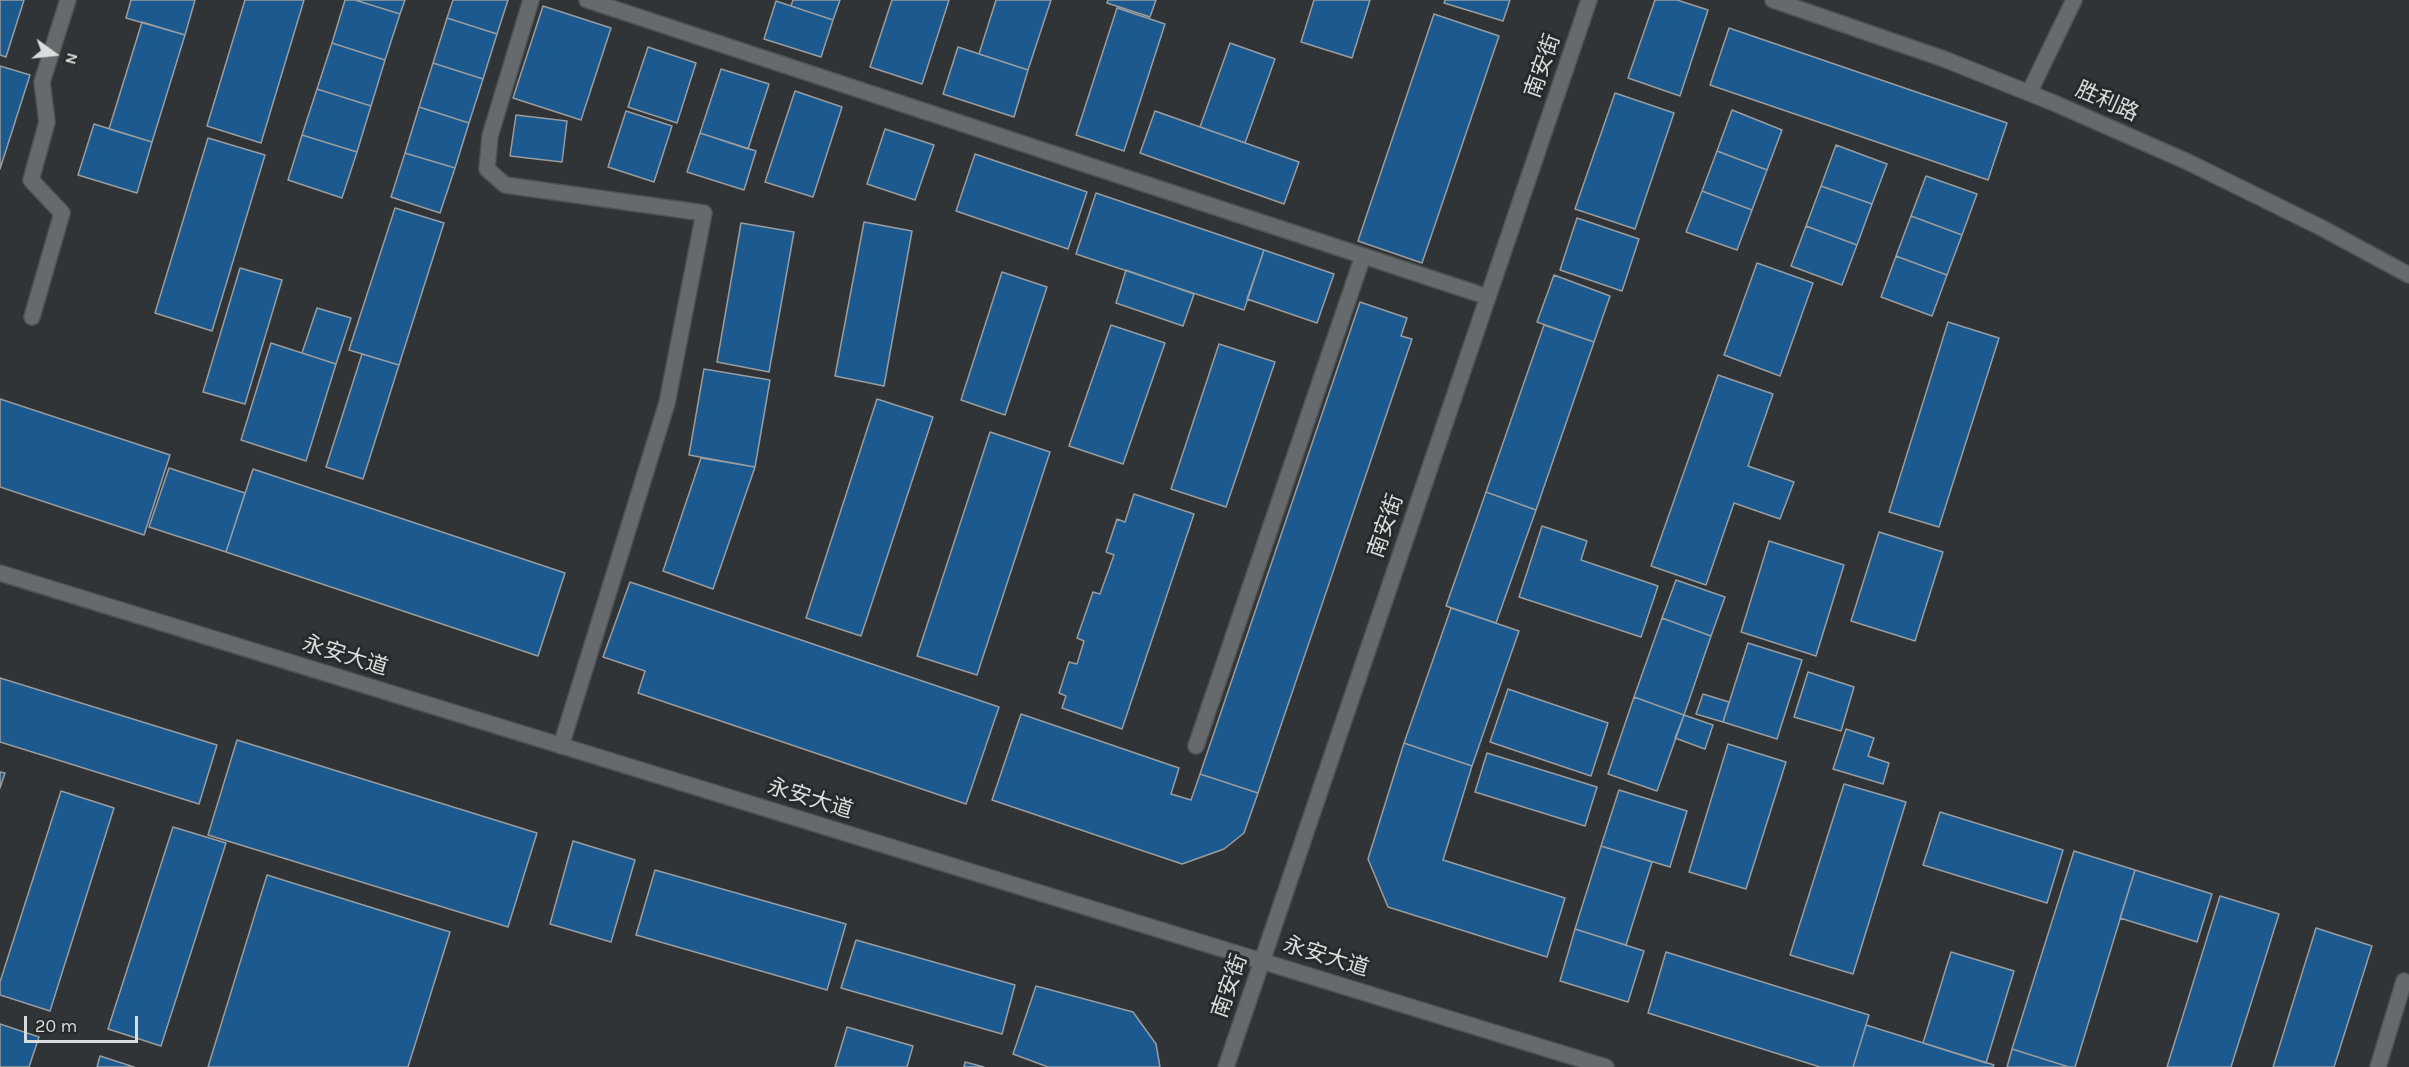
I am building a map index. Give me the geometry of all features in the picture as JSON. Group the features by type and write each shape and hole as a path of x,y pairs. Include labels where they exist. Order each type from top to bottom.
{"street":[{"path":"32,317 62,213 31,180 47,122 42,82 68,0"},
{"path":"531,0 490,136 487,169 505,184 704,213 667,403 561,746"},
{"path":"587,0 1488,297"},
{"name":"南安街","path":"1226,1067 1589,0"},
{"name":"胜利路","path":"1773,0 1933,55 2029,93 2188,162 2320,227 2409,275"},
{"path":"2029,93 2074,0"},
{"path":"1196,746 1363,256"},
{"name":"永安大道","path":"0,573 1606,1067"},
{"path":"2378,1067 2404,981"}],"building":[{"path":"0,0 24,0 6,57 0,55"},
{"path":"131,0 195,0 185,35 126,18"},
{"path":"245,0 304,0 261,143 207,126"},
{"path":"345,0 355,0 400,14 385,60 332,43"},
{"path":"355,0 405,0 400,14"},
{"path":"453,0 508,0 497,34 447,18"},
{"path":"793,0 840,0 833,20 791,6"},
{"path":"892,0 949,0 922,84 870,67"},
{"path":"996,0 1051,0 1028,70 979,54"},
{"path":"1108,0 1156,0 1150,17 1107,3"},
{"path":"1314,0 1370,0 1352,58 1301,42"},
{"path":"1445,0 1510,0 1503,21 1444,3"},
{"path":"1655,0 1677,0 1708,10 1680,96 1628,78"},
{"path":"776,1 833,20 821,57 764,39"},
{"path":"543,6 611,28 581,120 513,98"},
{"path":"1117,8 1165,24 1124,151 1076,135"},
{"path":"1434,14 1499,36 1422,263 1358,241"},
{"path":"447,18 497,34 483,79 433,63"},
{"path":"142,22 185,35 152,142 109,129"},
{"path":"1729,28 2007,123 1988,180 1710,85"},
{"path":"332,43 385,60 371,106 317,89"},
{"path":"1230,43 1275,59 1245,143 1200,127"},
{"path":"648,47 696,63 677,123 628,107"},
{"path":"958,47 1028,70 1014,117 943,94"},
{"path":"433,63 483,79 469,123 419,107"},
{"path":"0,66 30,75 0,169"},
{"path":"721,69 769,84 748,149 700,133"},
{"path":"317,89 371,106 357,152 302,135"},
{"path":"795,91 842,107 813,197 765,182"},
{"path":"1615,93 1674,113 1635,229 1575,209"},
{"path":"419,107 469,123 455,168 405,153"},
{"path":"1732,110 1782,130 1767,170 1717,151"},
{"path":"626,111 672,126 654,182 608,167"},
{"path":"1155,111 1299,162 1284,204 1140,153"},
{"path":"516,115 567,121 562,162 510,156"},
{"path":"94,124 152,142 137,193 78,175"},
{"path":"885,129 934,145 915,200 867,184"},
{"path":"700,133 756,151 744,190 687,172"},
{"path":"302,135 357,152 342,198 288,180"},
{"path":"208,138 265,155 212,331 155,313"},
{"path":"1836,145 1887,164 1872,204 1821,186"},
{"path":"1717,151 1767,170 1752,210 1702,191"},
{"path":"405,153 455,168 440,213 391,197"},
{"path":"975,154 1087,192 1068,249 956,211"},
{"path":"1926,176 1977,194 1962,235 1911,216"},
{"path":"1821,186 1872,204 1857,245 1806,226"},
{"path":"1702,191 1752,210 1737,250 1686,232"},
{"path":"1096,193 1264,250 1244,310 1076,254"},
{"path":"395,208 444,223 399,365 349,350"},
{"path":"1911,216 1962,235 1947,275 1896,256"},
{"path":"1577,218 1639,239 1622,291 1560,270"},
{"path":"864,222 912,231 884,386 835,376"},
{"path":"741,223 794,232 769,372 717,362"},
{"path":"1806,226 1857,245 1842,285 1791,266"},
{"path":"1264,250 1334,274 1317,323 1247,299"},
{"path":"1896,256 1947,275 1932,316 1881,297"},
{"path":"1757,263 1813,283 1780,376 1724,355"},
{"path":"240,268 282,280 245,404 203,392"},
{"path":"1126,270 1194,294 1183,326 1116,303"},
{"path":"1002,272 1047,287 1005,415 961,400"},
{"path":"1554,275 1610,296 1594,342 1537,322"},
{"path":"1360,302 1407,318 1401,336 1412,339 1258,793 1200,774"},
{"path":"317,308 351,318 336,364 302,353"},
{"path":"1948,322 1999,338 1939,527 1889,512"},
{"path":"1111,325 1165,343 1123,464 1069,446"},
{"path":"1544,325 1594,342 1536,510 1486,492"},
{"path":"271,343 336,364 306,461 241,440"},
{"path":"1219,344 1275,362 1226,507 1171,489"},
{"path":"362,354 399,365 363,479 326,467"},
{"path":"704,369 770,380 755,467 689,455"},
{"path":"1718,375 1773,394 1748,466 1794,482 1780,519 1734,503 1706,585 1651,566"},
{"path":"0,399 170,455 144,535 0,487"},
{"path":"877,399 933,417 861,636 806,618"},
{"path":"990,432 1050,452 977,675 917,656"},
{"path":"701,458 755,467 713,589 663,571"},
{"path":"169,468 245,493 226,552 149,527"},
{"path":"253,469 565,573 538,656 226,552"},
{"path":"1486,492 1536,510 1496,623 1446,606"},
{"path":"1134,494 1194,514 1122,729 1062,708 1066,696 1059,693 1069,662 1077,664 1084,641 1077,638 1093,592 1100,594 1114,555 1106,552 1117,519 1125,522"},
{"path":"1542,526 1587,541 1581,560 1658,586 1641,637 1519,597"},
{"path":"1879,532 1943,552 1915,641 1851,621"},
{"path":"1769,541 1844,565 1816,656 1741,632"},
{"path":"1676,580 1725,597 1711,636 1662,618"},
{"path":"630,582 999,707 966,804 638,693 645,671 603,657"},
{"path":"1451,608 1519,631 1472,766 1404,743"},
{"path":"1662,618 1711,636 1684,715 1634,697"},
{"path":"1748,643 1802,660 1777,739 1723,722"},
{"path":"1808,672 1854,687 1841,731 1794,717"},
{"path":"0,678 217,745 199,804 0,742"},
{"path":"1508,689 1608,723 1591,776 1490,742"},
{"path":"1703,694 1729,702 1723,722 1696,714"},
{"path":"1634,697 1684,715 1657,791 1608,774"},
{"path":"1021,714 1179,768 1171,794 1191,800 1200,774 1258,793 1244,833 1224,849 1182,864 992,800"},
{"path":"1684,715 1713,725 1705,749 1675,738"},
{"path":"1846,729 1874,738 1868,756 1889,763 1883,784 1833,769"},
{"path":"237,740 537,833 508,927 208,835"},
{"path":"1404,743 1472,766 1443,860 1565,898 1547,957 1388,907 1368,859"},
{"path":"1728,744 1786,762 1746,889 1689,872"},
{"path":"1487,753 1597,787 1585,826 1475,792"},
{"path":"0,772 5,773 0,788"},
{"path":"1844,784 1906,802 1853,974 1790,955"},
{"path":"1619,790 1687,811 1670,867 1601,846"},
{"path":"61,791 114,808 50,1011 0,995 0,982"},
{"path":"1940,812 2063,850 2047,903 1923,865"},
{"path":"173,827 226,843 161,1046 108,1029"},
{"path":"573,841 635,860 611,942 550,924"},
{"path":"1601,846 1652,862 1626,945 1575,929"},
{"path":"2074,851 2135,870 2075,1067 2069,1067 2012,1049"},
{"path":"655,870 846,924 827,990 636,935"},
{"path":"2135,870 2212,894 2197,942 2120,918"},
{"path":"267,875 450,932 408,1067 208,1067"},
{"path":"2220,896 2279,914 2231,1067 2167,1067"},
{"path":"2316,928 2372,946 2334,1067 2273,1067"},
{"path":"1575,929 1644,951 1628,1002 1560,981"},
{"path":"856,940 1015,985 1002,1034 841,988"},
{"path":"1666,952 1869,1015 1853,1067 1820,1067 1648,1013"},
{"path":"1951,952 2014,971 1986,1063 1923,1043"},
{"path":"1036,986 1133,1012 1156,1044 1160,1067 1048,1067 1013,1054"},
{"path":"0,1024 39,1037 29,1067 0,1067"},
{"path":"1866,1025 1994,1065 1993,1067 1853,1067"},
{"path":"847,1027 913,1046 907,1067 835,1067"},
{"path":"2012,1049 2069,1067 2007,1067"},
{"path":"100,1056 134,1067 97,1067"},
{"path":"965,1062 984,1067 964,1067"}]}
